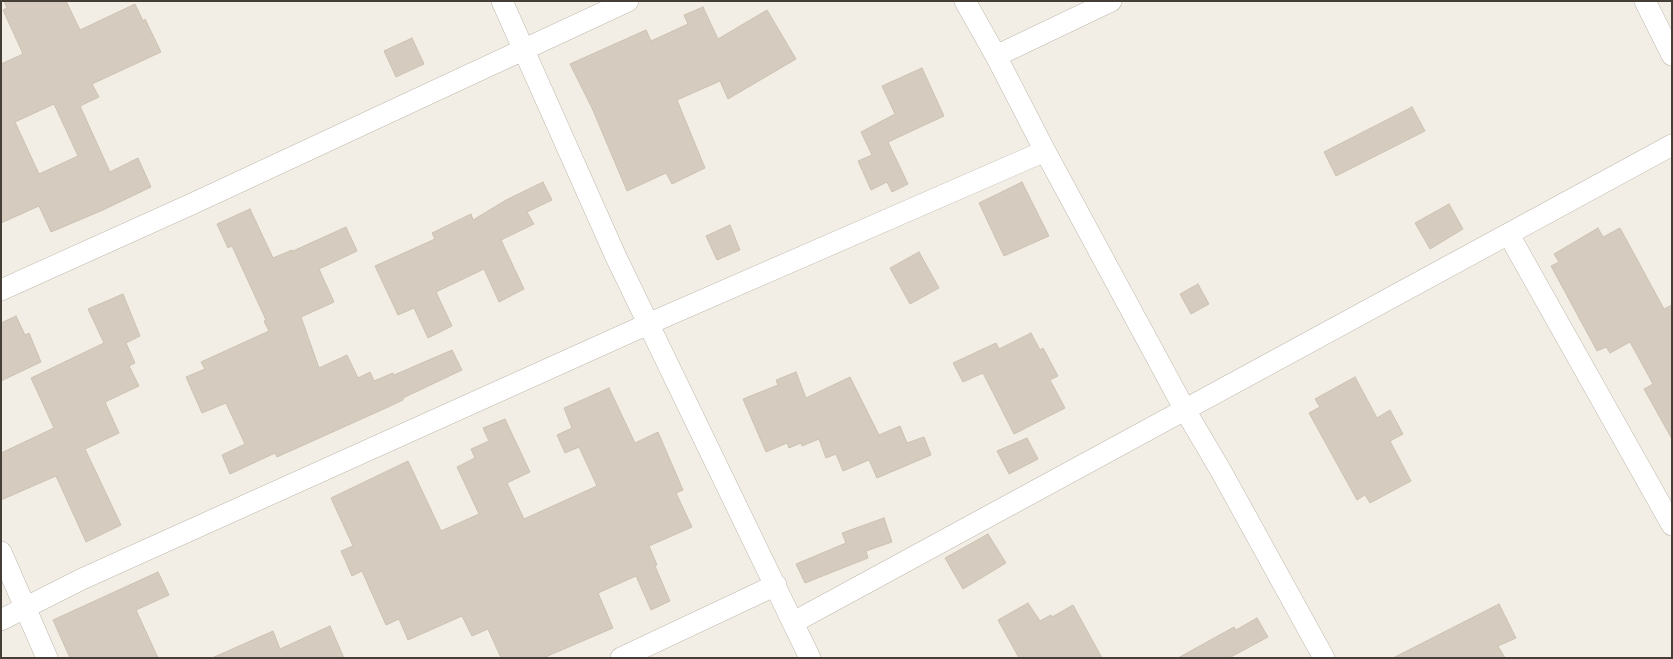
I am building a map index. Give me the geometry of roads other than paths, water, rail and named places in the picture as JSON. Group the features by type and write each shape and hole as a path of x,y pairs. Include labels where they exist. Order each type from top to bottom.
{"street":[{"path":"502,1 616,257 794,622 810,658"},
{"path":"1,290 201,200 628,1"},
{"path":"965,1 996,56 1045,151 1184,410 1221,471 1324,658"},
{"path":"996,56 1111,1"},
{"path":"1645,1 1672,55"},
{"path":"794,622 1672,145"},
{"path":"1,620 82,579 648,324 1045,151"},
{"path":"1509,234 1672,525"},
{"path":"1,552 27,608 47,658"},
{"path":"621,658 776,585"}]}
